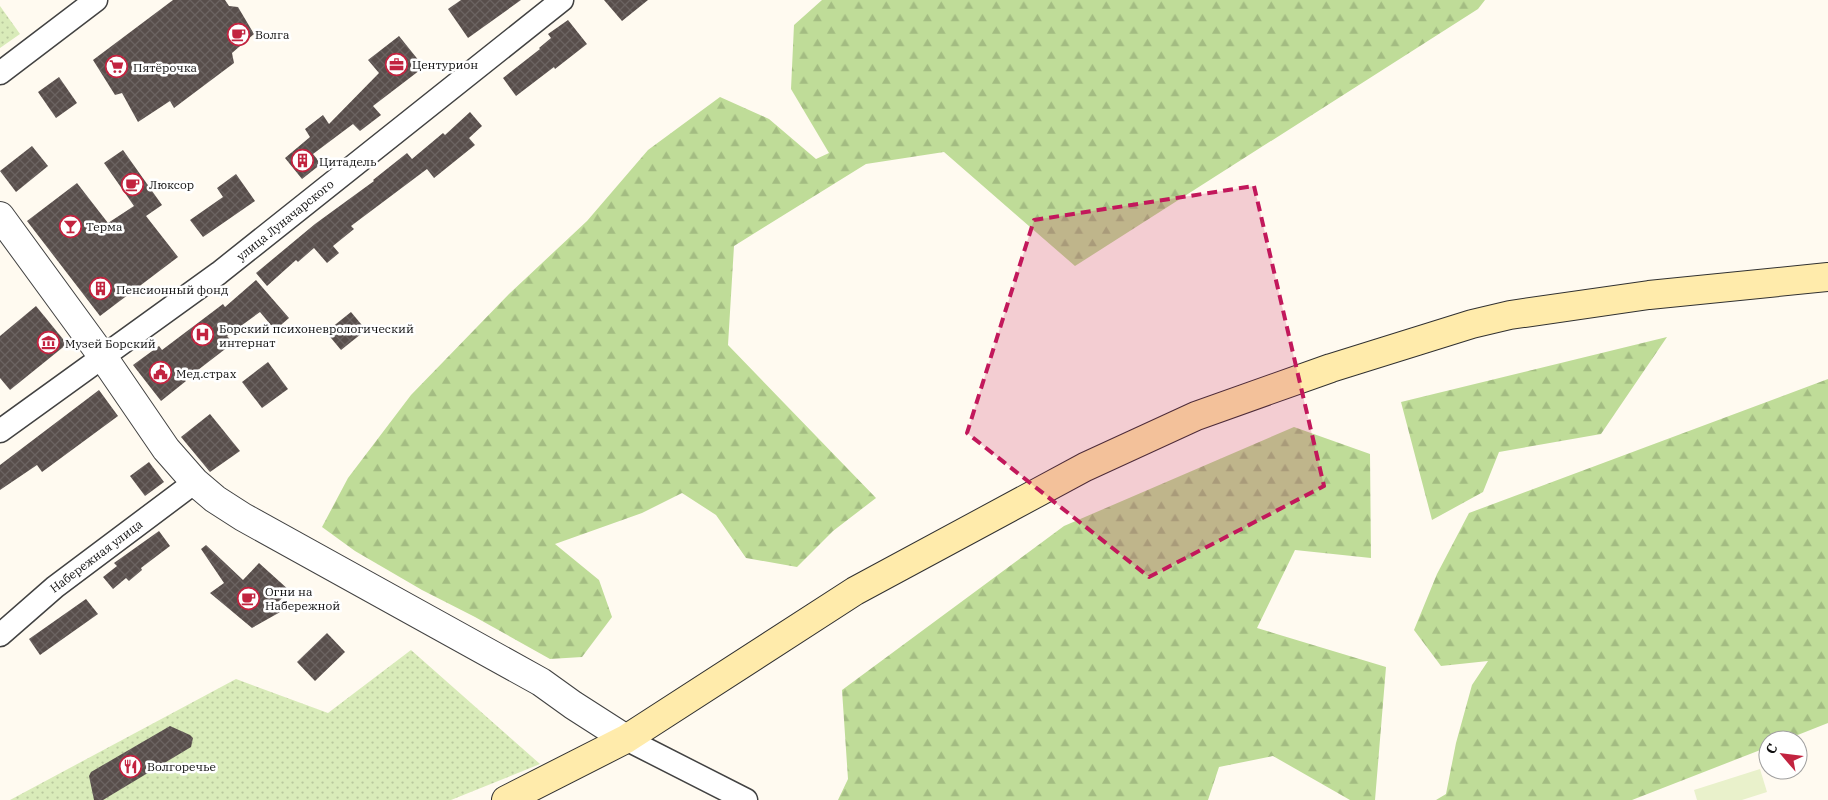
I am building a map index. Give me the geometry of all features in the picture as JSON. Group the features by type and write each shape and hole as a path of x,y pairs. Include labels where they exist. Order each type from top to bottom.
{"main road":[{"path":"506,800 626,739 856,591 1085,467 1196,416 1331,368 1510,314 1649,295 1828,277"}],"street":[{"path":"0,72 96,0"},
{"name":"улица Луначарского","path":"0,431 219,273 562,0"},
{"path":"0,216 103,357 166,450 195,482 215,499 243,517 541,682 626,739 746,800"},
{"name":"Набережная улица","path":"0,635 55,587 195,482"}],"highlighted area":[{"path":"1254,186 1324,486 1149,577 967,433 1034,220"}],"green space":[{"path":"822,0 1485,0 1478,9 1075,266 944,152 866,164 734,246 728,345 876,498 833,531 797,567 746,558 716,515 682,493 642,513 555,544 599,580 612,617 582,657 550,659 422,590 355,551 322,527 348,478 411,395 509,294 587,221 648,150 720,97 769,119 816,159 829,153 791,89 794,25"},
{"path":"0,6 20,34 0,48"},
{"path":"1667,337 1601,434 1499,452 1483,492 1432,520 1401,402"},
{"path":"1828,379 1828,723 1808,731 1758,730 1758,751 1632,800 1436,800 1446,794 1456,743 1472,685 1488,661 1441,666 1414,630 1437,574 1469,513"},
{"path":"1294,427 1370,454 1371,558 1295,550 1257,628 1386,667 1375,800 1350,800 1273,756 1219,767 1208,800 838,800 848,779 842,690 1064,526"},
{"path":"411,650 540,764 451,800 10,800 236,679 328,713"},
{"path":"1758,770 1758,780 1763,780 1767,792 1742,800 1697,800 1694,790"}],"building":[{"path":"173,0 225,0 229,6 238,7 254,34 232,53 234,63 174,108 170,101 138,122 122,93 115,95 93,60"},
{"path":"461,0 521,0 468,38 448,9"},
{"path":"604,0 648,0 622,21"},
{"path":"568,20 587,44 516,96 503,78 540,49 551,38 548,34"},
{"path":"399,36 424,67 373,106 381,115 360,131 353,124 313,154 321,164 302,179 285,158 310,137 305,129 323,115 329,124 379,73 368,60"},
{"path":"59,77 77,103 56,118 38,92"},
{"path":"470,112 482,126 469,138 475,145 434,178 427,169 351,226 354,229 333,246 339,253 327,263 314,248 298,262 296,260 267,286 256,273 315,224 374,181 407,153 412,159 443,133 445,135"},
{"path":"32,146 48,166 16,192 0,171"},
{"path":"123,150 162,205 146,216 178,257 100,316 27,221 77,183 108,223 134,206 104,163"},
{"path":"236,174 255,201 203,237 190,220 223,197 217,188"},
{"path":"256,280 289,318 275,330 260,312 227,336 233,343 161,401 133,365 159,346 162,350 223,304 225,307"},
{"path":"36,306 67,344 10,390 0,378 0,336"},
{"path":"351,312 366,330 341,350 326,332"},
{"path":"268,362 288,389 262,408 242,382"},
{"path":"99,390 118,416 42,472 37,465 0,490 0,465"},
{"path":"210,414 240,451 210,472 181,437"},
{"path":"149,462 164,482 145,496 130,476"},
{"path":"159,531 170,546 141,568 142,570 129,581 126,578 113,589 103,577 117,566 114,563"},
{"name":"Огни на Набережной","path":"206,545 243,580 259,563 290,591 278,602 282,611 252,628 210,593 224,583 201,549"},
{"path":"86,599 98,614 40,655 29,639"},
{"path":"327,633 345,652 315,681 297,662"},
{"path":"170,726 193,738 191,747 103,800 94,800 89,776 91,772"}],"place":[{"name":"Волга","path":"239,34"},
{"name":"Центурион","path":"396,64"},
{"name":"Пятёрочка","path":"117,67"},
{"name":"Цитадель","path":"303,161"},
{"name":"Люксор","path":"133,184"},
{"name":"Терма","path":"70,226"},
{"name":"Пенсионный фонд","path":"100,289"},
{"name":"Борский психоневрологический интернат","path":"203,335"},
{"name":"Музей Борский","path":"49,343"},
{"name":"Мед.страх","path":"160,373"},
{"name":"Огни на Набережной","path":"249,598"},
{"name":"Волгоречье","path":"131,766"}]}
